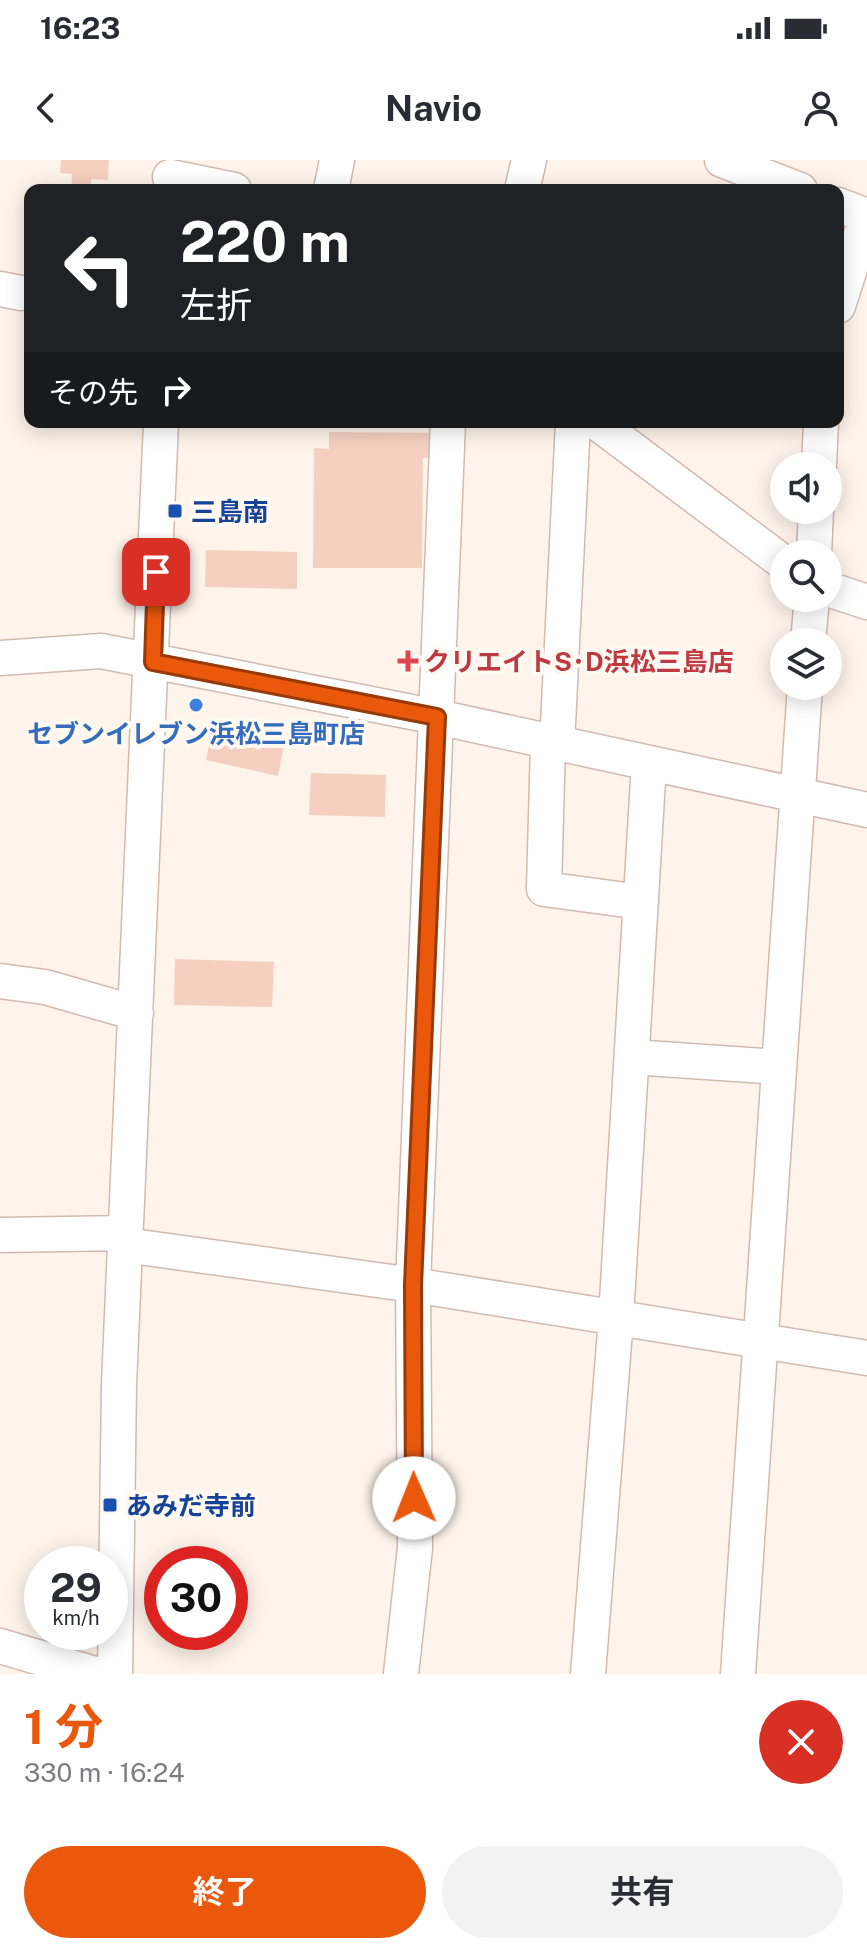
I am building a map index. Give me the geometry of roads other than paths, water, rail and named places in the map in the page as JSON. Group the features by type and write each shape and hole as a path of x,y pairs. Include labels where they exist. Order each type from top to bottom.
{"street":[{"path":"332,184 337,160"},
{"path":"523,184 529,160"},
{"path":"722,160 784,184"},
{"path":"170,176 207,184"},
{"path":"844,207 867,215 844,287"},
{"path":"115,1674 119,1384 153,662 161,428"},
{"path":"401,1674 415,1548 413,1285 448,428"},
{"path":"573,428 544,889 641,902"},
{"path":"604,428 770,552"},
{"path":"820,452 821,428"},
{"path":"842,594 867,602"},
{"path":"0,658 101,651 437,717 867,810"},
{"path":"738,1674 804,700"},
{"path":"588,1674 616,1318 649,763"},
{"path":"0,981 45,987 136,1013"},
{"path":"632,1057 778,1067"},
{"path":"0,1235 125,1239 867,1358"},
{"path":"0,1646 95,1674"}],"place":[{"name":"三島南","path":"175,511"},
{"name":"クリエイトS･D浜松三島店","path":"408,661"},
{"name":"セブンイレブン浜松三島町店","path":"196,705"},
{"name":"あみだ寺前","path":"110,1505"}]}
